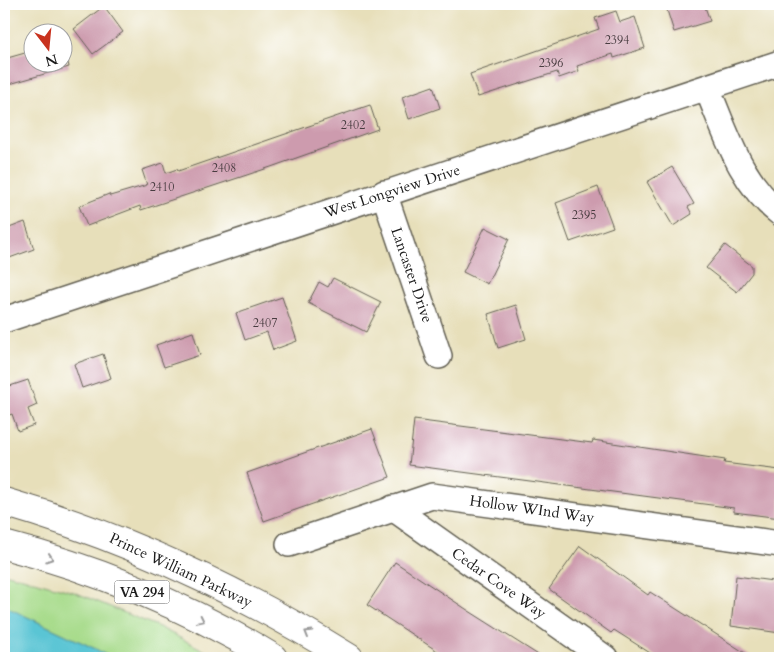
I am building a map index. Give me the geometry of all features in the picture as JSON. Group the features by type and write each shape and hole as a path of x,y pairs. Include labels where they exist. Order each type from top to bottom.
{"main road":[{"name":"Prince William Parkway","path":"4,502 67,521 161,558 252,602 349,658"},
{"name":"VA 294","path":"4,544 56,560 128,587 200,619 272,658"}],"street":[{"name":"West Longview Drive","path":"4,320 780,63"},
{"path":"707,88 743,170 756,190 780,213"},
{"name":"Lancaster Drive","path":"384,193 439,356"},
{"name":"Hollow WInd Way","path":"289,544 432,496 780,544"},
{"name":"Cedar Cove Way","path":"393,508 605,658"}],"green space":[{"path":"4,573 74,592 159,627 219,658 4,658"}],"water":[{"path":"4,606 96,649 111,658 13,658 4,650"}],"building":[{"path":"665,4 704,4 710,21 674,32"},
{"path":"104,6 123,32 93,54 74,29"},
{"path":"616,11 620,22 635,17 645,48 614,58 613,54 577,66 579,71 559,78 557,72 478,97 470,74 599,29 595,18"},
{"path":"22,54 22,72 52,72 6,85 4,59"},
{"path":"433,86 440,108 409,119 402,97"},
{"path":"370,105 378,129 271,167 141,210 140,206 87,226 79,206 109,194 110,196 147,185 142,170 163,163 166,173 177,169 178,171"},
{"path":"672,167 694,204 688,207 692,214 673,226 647,182"},
{"path":"598,187 613,227 570,242 556,203"},
{"path":"25,222 34,249 4,260 4,230"},
{"path":"485,227 509,239 487,284 463,272"},
{"path":"725,245 752,266 752,273 737,292 706,268"},
{"path":"333,278 381,302 366,332 308,303 319,282 328,287"},
{"path":"282,297 297,341 273,350 267,332 245,340 236,313"},
{"path":"516,305 526,339 498,348 488,314"},
{"path":"193,332 200,355 164,367 156,345"},
{"path":"103,354 111,378 82,388 74,364"},
{"path":"28,380 37,405 28,409 34,425 18,431 12,414 4,417 4,388"},
{"path":"414,420 592,443 593,440 725,460 724,463 780,470 780,518 734,512 734,508 409,465"},
{"path":"372,429 390,477 264,521 247,473"},
{"path":"580,546 648,595 650,592 753,658 658,658 614,630 611,633 549,589"},
{"path":"395,562 543,658 448,658 367,605"},
{"path":"736,576 780,582 780,633 731,626"}]}
